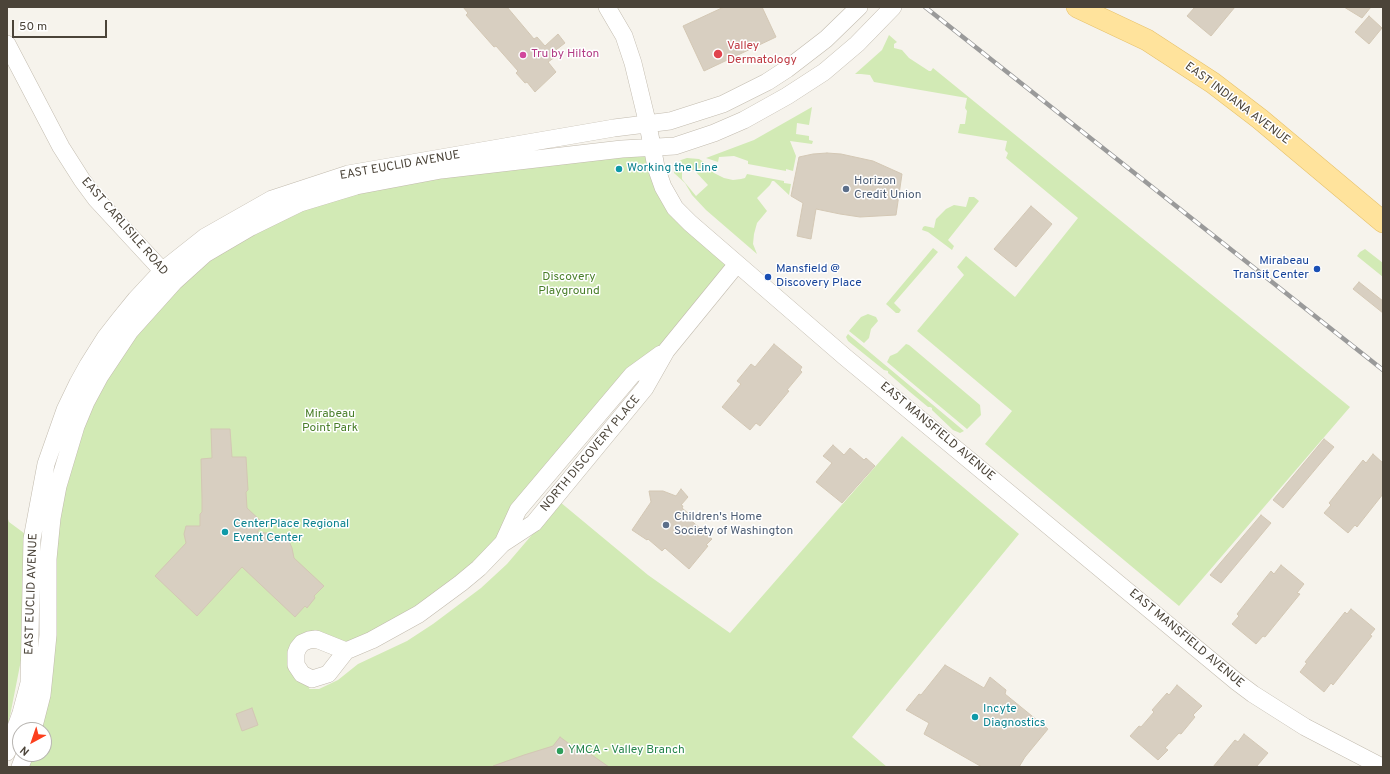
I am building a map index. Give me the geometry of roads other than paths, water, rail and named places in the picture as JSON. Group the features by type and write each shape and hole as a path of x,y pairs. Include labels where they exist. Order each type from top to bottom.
{"main road":[{"name":"EAST INDIANA AVENUE","path":"1077,7 1147,40 1213,83 1260,119 1383,222"}],"street":[{"name":"EAST MANSFIELD AVENUE","path":"607,7 624,36 633,63 652,148 663,187 675,208 690,223 846,357 1237,682 1259,698 1305,727 1382,767"},
{"name":"EAST EUCLID AVENUE","path":"35,722 42,695 48,635 48,559 52,518 66,455 86,402 100,376 168,277 205,237 272,199 348,174 614,128 648,125 670,121 723,104 767,82 787,69 826,39 859,7"},
{"name":"EAST EUCLID AVENUE","path":"7,752 21,713 29,683 32,539 46,464 65,410 78,383 105,338 136,299 168,277 250,227 300,203 356,186 441,170 622,149 675,146 714,133 744,120 787,96 824,72 858,44 893,7"},
{"name":"EAST CARLISILE ROAD","path":"7,44 61,148 82,180 96,199 168,277"},
{"name":"NORTH DISCOVERY PLACE","path":"346,651 372,640 419,614 461,583 478,568 502,544 518,510 632,375 666,351 737,264"}],"railway":[{"path":"925,7 1383,370"}],"place":[{"name":"Valley Dermatology","path":"718,54"},
{"name":"Tru by Hilton","path":"523,55"},
{"name":"Working the Line","path":"619,169"},
{"name":"Horizon Credit Union","path":"846,189"},
{"name":"Mirabeau Transit Center","path":"1317,269"},
{"name":"Mansfield @ Discovery Place","path":"768,277"},
{"name":"Children's Home Society of Washington","path":"666,525"},
{"name":"CenterPlace Regional Event Center","path":"225,532"},
{"name":"Incyte Diagnostics","path":"975,717"},
{"name":"YMCA - Valley Branch","path":"560,751"}],"park label":[{"name":"Discovery Playground","path":"569,285"},
{"name":"Mirabeau Point Park","path":"330,422"}]}
